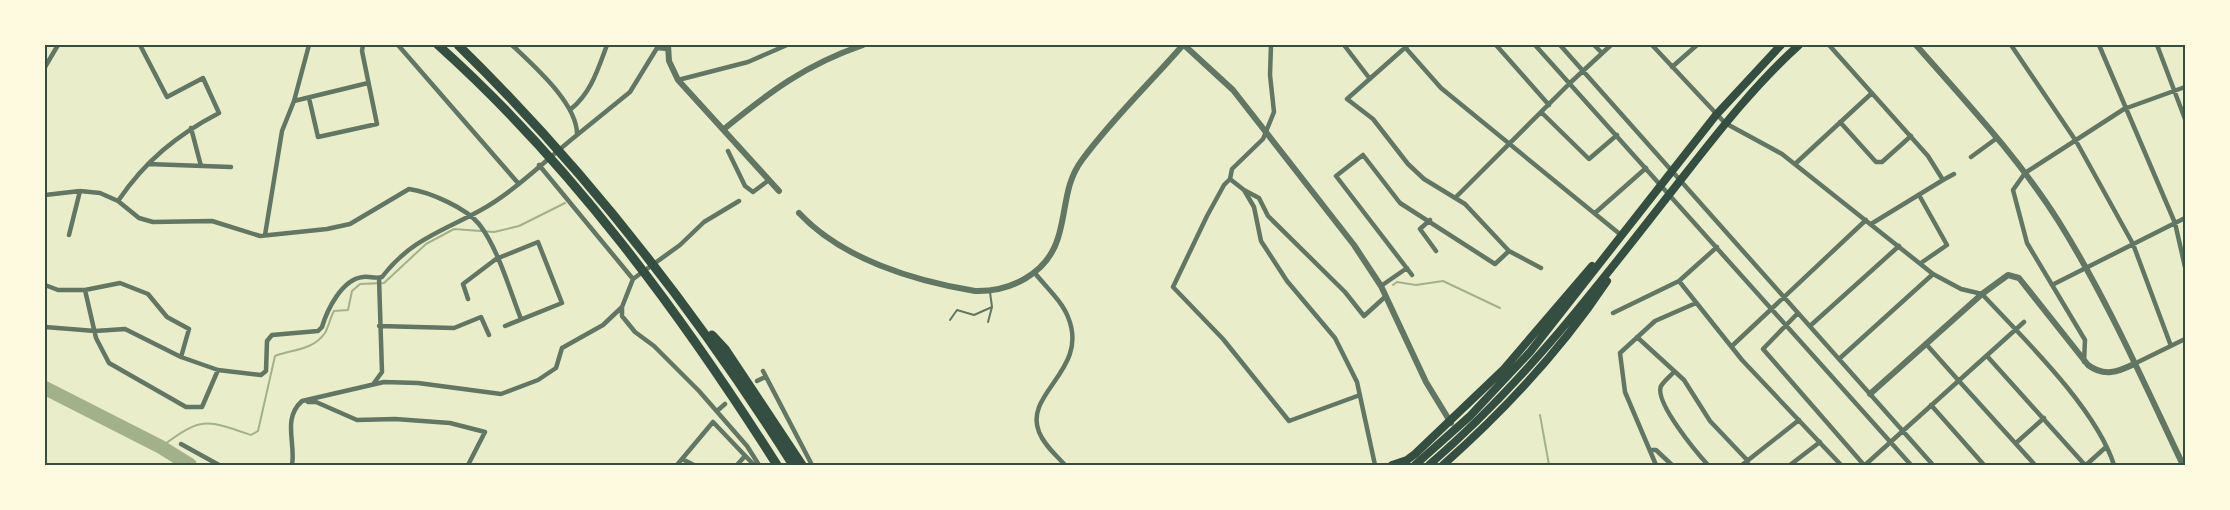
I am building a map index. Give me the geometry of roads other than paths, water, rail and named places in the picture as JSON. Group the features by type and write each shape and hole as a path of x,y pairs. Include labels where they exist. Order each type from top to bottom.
{"highway":[{"path":"438,45 544,153 648,279 708,361 777,465"},
{"path":"458,45 554,144 659,270 793,465"},
{"path":"1392,465 1411,463 1470,416 1510,374 1552,326 1716,115 1781,45"},
{"path":"1429,465 1518,381 1624,252 1725,123 1762,80 1799,45"},
{"path":"1411,463 1503,370 1621,235"},
{"path":"1443,465 1528,383 1561,345 1594,300 1624,252"},
{"path":"681,299 725,349 802,465"}],"street":[{"path":"45,67 58,45"},
{"path":"118,201 138,173 148,164 191,128 219,113 203,78 167,97 140,45"},
{"path":"265,235 282,131 294,101 309,45"},
{"path":"309,98 318,137 377,124 362,51 363,45"},
{"path":"571,109 582,100 595,78 607,45"},
{"path":"678,80 748,62 787,45"},
{"path":"724,129 794,75 834,55 863,45"},
{"path":"799,213 836,245 881,266 959,288 990,291 1014,286 1034,273 1049,257 1058,240 1067,191 1083,158 1183,45 1216,71 1266,131 1354,245 1381,286 1426,382 1466,445"},
{"path":"1271,45 1270,75 1274,112 1263,139 1232,169 1230,179 1224,185 1207,216 1173,287 1229,346 1289,422 1360,395"},
{"path":"1344,45 1370,79"},
{"path":"1496,45 1549,105"},
{"path":"1535,45 1911,465"},
{"path":"1560,45 1933,465"},
{"path":"1594,45 1602,53"},
{"path":"1456,197 1582,70 1611,45"},
{"path":"1652,45 1725,123 1795,164 1933,274 1961,289 1982,294 2077,399 2106,447 2114,465"},
{"path":"1672,68 1697,45"},
{"path":"1828,45 1929,156 1943,180"},
{"path":"1916,45 1997,138 2058,220 2086,268 2183,465"},
{"path":"2011,45 2076,141 2133,244 2171,346"},
{"path":"2099,45 2124,110 2175,223 2185,267"},
{"path":"2157,45 2185,119"},
{"path":"401,46 411,62 518,183"},
{"path":"513,46 571,109 578,123 577,135"},
{"path":"1541,268 1509,251 1456,197 1424,179 1408,164 1373,119 1347,99 1406,46 1441,88 1621,235"},
{"path":"374,383 382,372 379,279 394,261 428,235 482,210 518,183 630,92 657,48 668,47 669,61 678,80 779,191"},
{"path":"294,101 368,83"},
{"path":"2084,362 2085,340 2027,243 2013,190 2025,174 2124,110 2185,87"},
{"path":"1795,164 1872,93"},
{"path":"1541,112 1590,159 1617,135"},
{"path":"1840,122 1876,162 1882,162 1911,136"},
{"path":"191,128 201,166"},
{"path":"1971,157 1997,138"},
{"path":"728,152 745,186 753,192 769,180"},
{"path":"1413,274 1336,176 1363,155 1400,203 1430,220 1495,264 1509,251"},
{"path":"148,164 231,167"},
{"path":"539,165 633,279"},
{"path":"1595,213 1646,168"},
{"path":"1871,224 1954,174"},
{"path":"1230,179 1259,198 1268,216 1345,292 1364,316 1386,296"},
{"path":"45,195 80,191 100,193 118,201 139,218 153,222 212,221 244,233 265,235 327,229 350,224 409,189 442,199 481,227 521,319"},
{"path":"1244,190 1254,207 1261,241 1296,294 1335,338 1360,395 1375,465"},
{"path":"69,235 80,191"},
{"path":"1919,195 1947,245 1921,263"},
{"path":"291,465 290,429 294,408 302,401 345,393 374,383 418,383 501,394 538,380 556,368 562,348 603,325 622,307 633,279 680,245 704,222 739,201"},
{"path":"2052,285 2185,218"},
{"path":"1430,220 1420,228 1437,250"},
{"path":"1732,346 1866,220"},
{"path":"468,298 463,284 496,259 538,242 562,303 506,326"},
{"path":"1810,326 1899,246"},
{"path":"1613,313 1679,281 1717,247"},
{"path":"1381,286 1407,268"},
{"path":"1034,273 1063,307 1072,332 1071,356 1065,369 1040,404 1037,414 1041,438 1065,465"},
{"path":"1839,359 1933,274"},
{"path":"45,327 95,331 125,329 181,357 218,370 261,375 266,371 267,341 272,335 318,331 322,327 327,310 345,288 361,276 379,279"},
{"path":"1870,394 1982,294 2008,276 2019,278 2084,362 2095,370 2105,373 2134,364 2185,339"},
{"path":"1679,281 1732,346 1841,465"},
{"path":"45,285 58,290 85,290 120,284 148,294 167,317 189,329 181,357"},
{"path":"85,290 96,338 109,363 186,407 202,407 218,370"},
{"path":"1656,465 1630,408 1620,353 1655,321 1696,303"},
{"path":"622,307 627,324 654,346 717,411 747,446 759,465"},
{"path":"1798,313 1763,349 1865,465 2024,321"},
{"path":"379,326 454,328 480,317 489,335"},
{"path":"1637,337 1693,390 1710,421 1748,461"},
{"path":"1926,344 2035,465"},
{"path":"1987,356 2086,465 2106,447"},
{"path":"1674,372 1661,387 1660,396 1689,444 1708,465"},
{"path":"757,381 764,374 812,465"},
{"path":"302,401 316,402 357,420 395,419 450,423 485,432 468,465"},
{"path":"717,411 725,404"},
{"path":"1931,405 1984,465"},
{"path":"2016,443 2044,418"},
{"path":"1742,465 1799,420"},
{"path":"677,465 712,422 754,465"},
{"path":"1790,465 1820,442"},
{"path":"181,444 219,465"},
{"path":"1650,450 1656,450 1672,465"},
{"path":"737,465 745,456"},
{"path":"682,459 694,465"}],"lane":[{"path":"988,322 992,307 990,291"},
{"path":"950,320 957,310 974,315 992,307"}],"waterway":[{"path":"161,447 185,430 204,424 223,426 251,435 258,431 275,356 302,349 320,339 334,311 348,310 352,291 360,284 384,283 426,244 454,229 494,232 519,226 565,203"},
{"path":"1393,285 1397,282 1416,285 1443,281 1500,308"},
{"path":"45,388 161,447 190,465"},
{"path":"1540,415 1549,465"}]}
